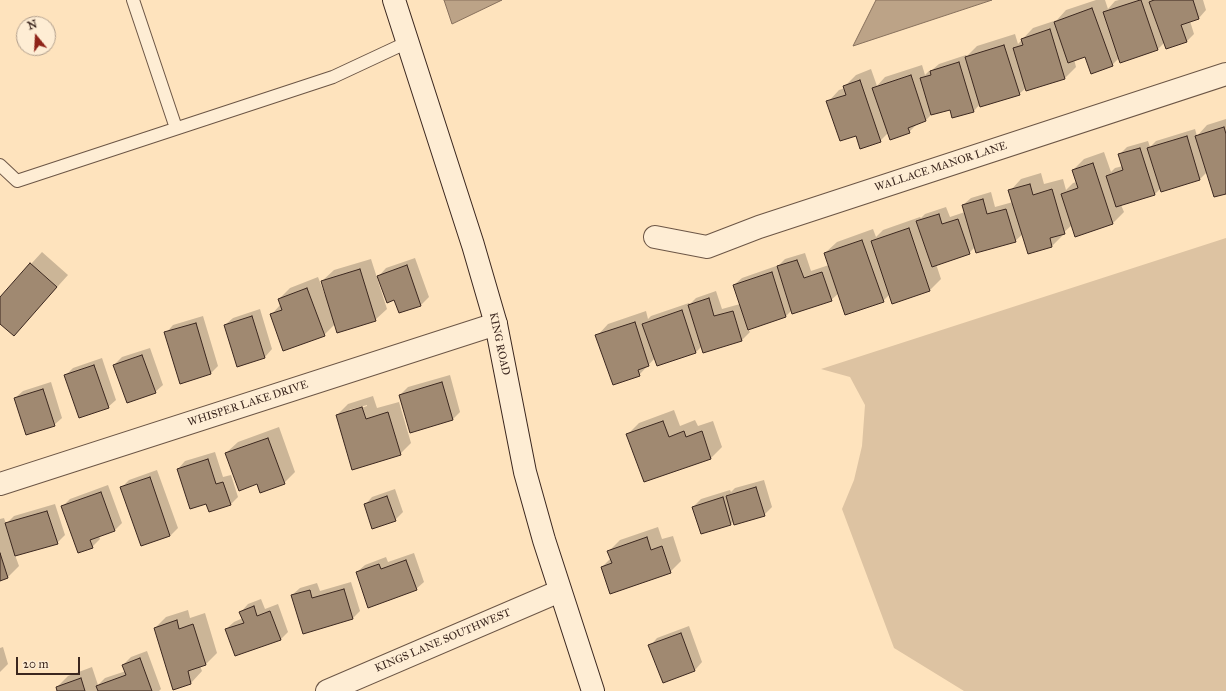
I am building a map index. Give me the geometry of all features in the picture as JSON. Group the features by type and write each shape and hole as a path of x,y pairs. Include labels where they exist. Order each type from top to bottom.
{"street":[{"name":"KING ROAD","path":"394,0 473,245 496,324 525,472 560,591 593,691"},
{"name":"WALLACE MANOR LANE","path":"655,237 707,247 766,224 1226,74"},
{"name":"WHISPER LAKE DRIVE","path":"1,480 496,324"},
{"name":"KINGS LANE SOUTHWEST","path":"327,691 560,591"}],"lane":[{"path":"133,0 176,128"},
{"path":"0,165 17,181 333,77 408,42"}],"shaded area":[{"path":"444,0 502,0 452,24"},
{"path":"876,0 992,0 853,46"},
{"path":"1226,238 1226,691 964,691 894,648 842,509 854,480 862,446 865,405 850,377 821,369"}],"building":[{"path":"1140,0 1158,50 1120,63 1103,12"},
{"path":"1154,0 1193,0 1199,19 1181,25 1187,42 1166,49 1149,2"},
{"path":"1092,8 1113,66 1091,74 1085,57 1068,63 1054,22"},
{"path":"1050,29 1065,79 1026,91 1013,48 1023,45 1021,39"},
{"path":"1004,45 1020,95 980,107 965,57"},
{"path":"959,62 974,112 952,118 950,110 931,115 920,78 931,75 930,71"},
{"path":"911,75 926,121 908,128 910,133 890,140 872,88"},
{"path":"860,80 881,142 860,149 856,136 840,141 826,101 846,95 843,86"},
{"path":"1224,127 1226,134 1226,194 1214,197 1195,136"},
{"path":"1187,136 1200,180 1161,192 1147,148"},
{"path":"1140,148 1155,195 1116,207 1106,176 1123,170 1118,154"},
{"path":"1093,163 1113,224 1075,237 1061,194 1078,188 1072,170"},
{"path":"1030,184 1033,195 1052,189 1065,234 1050,238 1052,247 1028,254 1008,190"},
{"path":"983,199 987,214 1006,209 1016,242 976,253 962,205"},
{"path":"939,214 942,224 958,219 970,254 932,267 916,221"},
{"path":"909,228 930,291 892,304 871,241"},
{"path":"862,240 884,302 845,315 824,253"},
{"path":"797,260 804,278 822,272 832,301 792,314 777,266"},
{"path":"30,263 57,287 14,336 0,324 0,297"},
{"path":"407,265 421,306 399,313 394,300 387,303 377,276"},
{"path":"360,269 376,321 337,333 321,281"},
{"path":"772,272 786,317 748,330 733,285"},
{"path":"307,288 325,336 283,351 270,314 282,310 278,299"},
{"path":"709,298 714,316 733,311 742,341 703,353 688,305"},
{"path":"682,310 696,353 657,366 642,324"},
{"path":"252,316 265,358 237,367 224,325"},
{"path":"635,322 649,366 638,370 640,376 613,385 595,335"},
{"path":"196,323 211,374 180,384 164,332"},
{"path":"142,355 156,393 127,403 113,365"},
{"path":"94,365 109,408 79,418 64,375"},
{"path":"442,382 453,420 410,433 399,395"},
{"path":"43,389 55,426 26,435 14,398"},
{"path":"362,407 366,419 388,412 401,455 352,470 336,415"},
{"path":"663,421 669,437 684,431 686,437 702,431 711,459 644,482 626,434"},
{"path":"268,438 285,484 260,493 257,484 239,491 225,453"},
{"path":"208,459 216,484 223,482 231,505 209,512 206,504 190,509 177,469"},
{"path":"150,477 170,536 141,546 120,487"},
{"path":"756,487 765,516 734,525 726,496"},
{"path":"101,492 115,531 90,540 93,548 78,553 61,506"},
{"path":"387,496 396,521 372,529 364,504"},
{"path":"723,497 731,525 701,534 692,507"},
{"path":"47,511 58,544 15,556 5,523"},
{"path":"647,537 651,550 662,546 671,573 610,594 601,567 612,563 607,551"},
{"path":"0,553 8,578 0,581"},
{"path":"406,560 417,590 368,608 356,572 379,564 381,569"},
{"path":"344,589 353,619 303,634 291,595 310,590 312,598"},
{"path":"254,606 257,616 270,611 281,640 235,656 225,629 244,623 239,612"},
{"path":"177,620 179,629 193,624 206,665 188,671 191,684 173,690 154,628"},
{"path":"681,633 695,671 663,683 648,645"},
{"path":"140,658 152,691 98,691 96,686 126,675 122,665"},
{"path":"81,678 85,691 57,691 56,687"}]}
